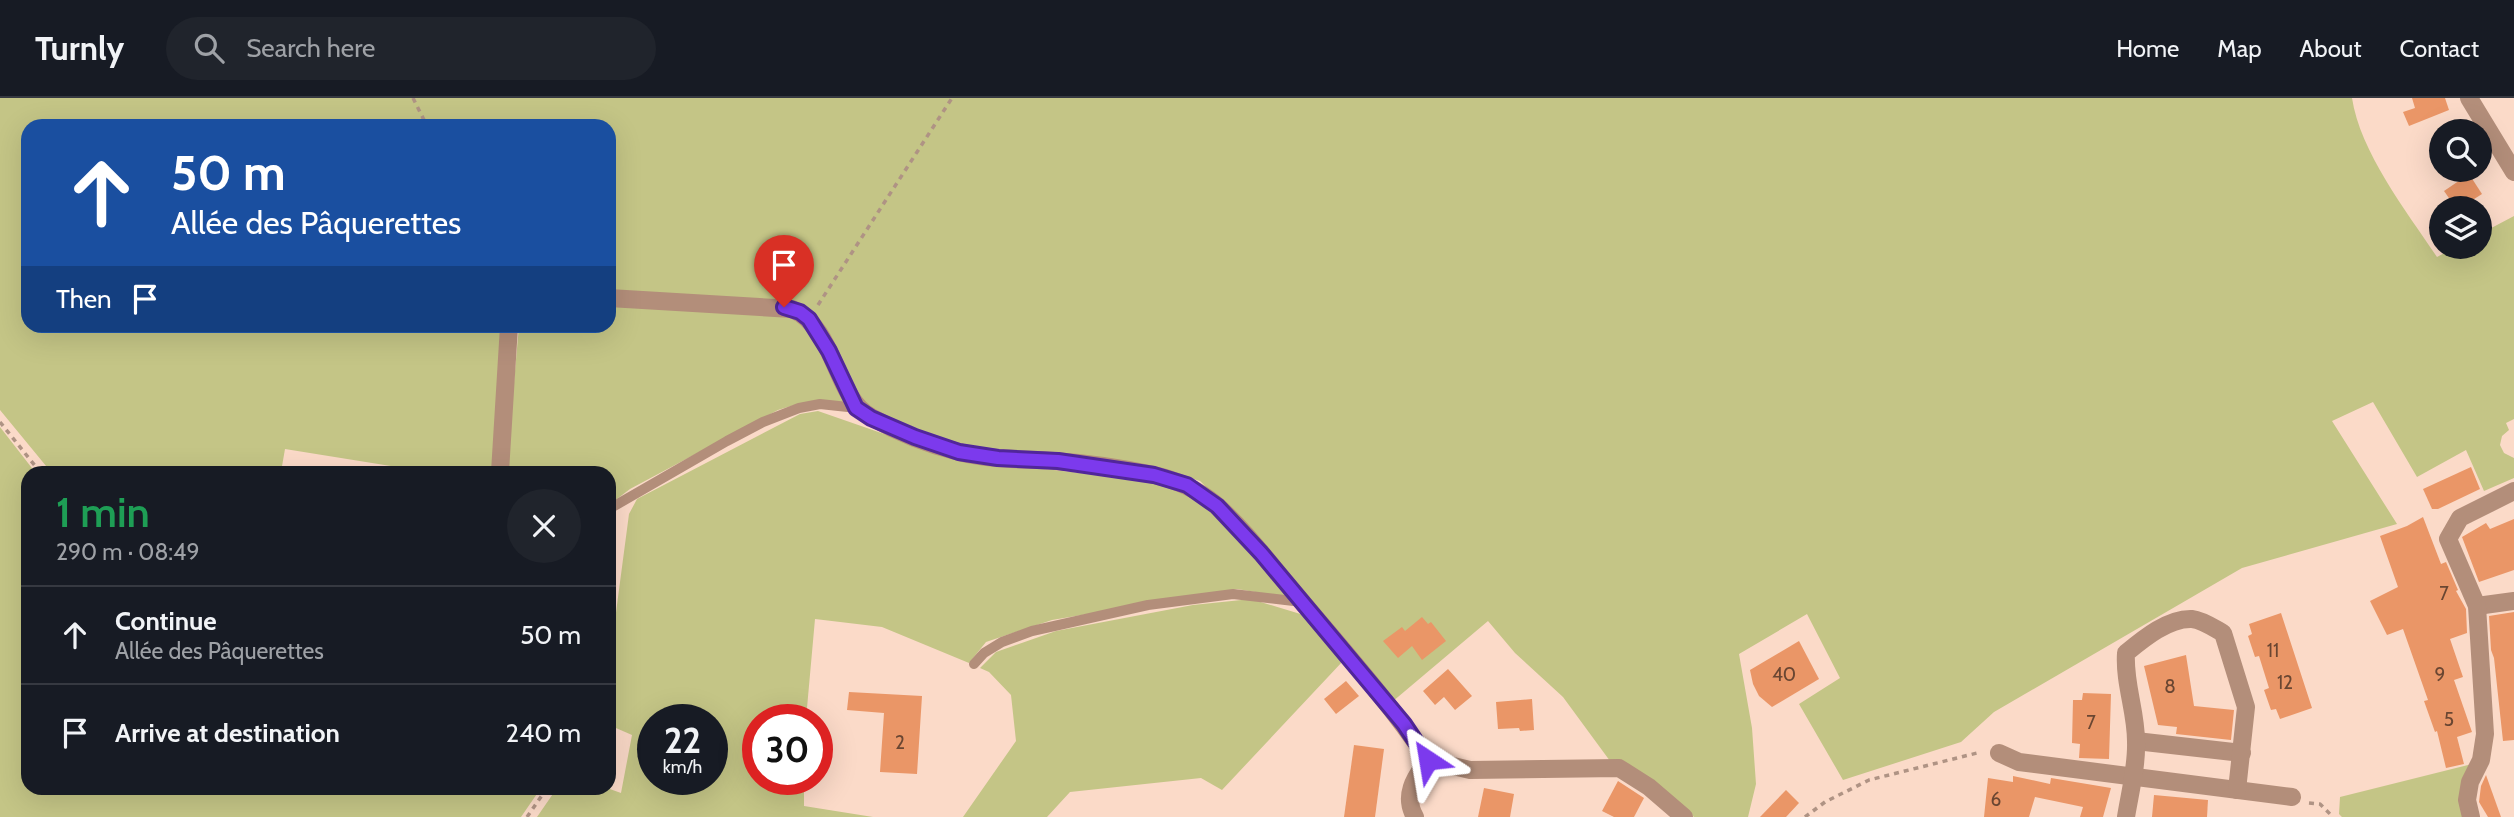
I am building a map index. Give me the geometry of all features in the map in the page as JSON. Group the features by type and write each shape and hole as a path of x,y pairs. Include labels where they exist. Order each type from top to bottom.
{"street":[{"path":"2469,98 2514,172"},
{"path":"616,298 784,307 800,312 809,319 829,351 856,408 871,418 959,452 998,458 1058,461 1154,475 1187,485 1217,506 1302,602 1404,724 1428,760 1470,770 1619,768 1649,786 1684,817"},
{"path":"500,466 509,333"},
{"path":"2471,817 2467,800 2470,782 2481,760 2485,734 2477,606 2448,539 2460,518 2514,491"},
{"path":"2477,606 2514,601"},
{"path":"2126,817 2136,741 2132,701 2125,671 2126,653 2144,638 2167,626 2189,619 2223,633 2246,707 2237,790"},
{"path":"2136,741 2242,753"},
{"path":"1999,753 2019,762 2292,797"},
{"path":"1415,817 1411,810 1409,794 1416,775 1428,760"}],"lane":[{"path":"616,505 739,435 799,408 820,404 856,408"},
{"path":"974,664 1002,642 1032,631 1148,605 1233,594 1302,602"}],"path":[{"path":"413,98 424,119"},
{"path":"809,319 952,98"},
{"path":"0,422 35,466"},
{"path":"1805,817 1825,802 1869,780 1978,752 1999,753"},
{"path":"527,817 542,795"},
{"path":"2292,797 2300,802 2320,804 2333,817"}],"green space":[{"path":"0,98 2352,98 2364,139 2374,160 2429,245 2429,259 2492,259 2492,228 2514,216 2514,419 2506,423 2509,430 2502,436 2500,445 2504,453 2514,458 2514,478 2484,491 2466,450 2417,477 2373,402 2332,421 2397,524 2242,568 1994,712 1961,742 1843,780 1799,704 1840,678 1807,614 1739,654 1752,728 1756,784 1748,817 1694,817 1624,761 1610,761 1563,697 1515,653 1488,621 1392,702 1252,532 1200,481 1150,466 963,449 862,405 809,312 616,293 616,119 21,119 21,333 505,333 496,466 391,466 285,449 282,466 46,466 0,410"},
{"path":"616,306 789,314 803,320 847,403 801,403 778,410 630,489 616,500 616,466 507,466 518,333 616,333"},
{"path":"818,411 959,460 1156,481 1208,504 1293,598 1237,589 1052,620 986,642 969,663 882,627 815,619 807,704 742,704 742,795 804,795 804,806 873,817 537,817 552,795 621,793 632,735 616,728 616,612 629,514 637,499 800,414"},
{"path":"0,427 30,466 21,466 21,795 536,795 521,817 0,817"},
{"path":"1251,599 1307,616 1343,661 1222,790 1201,778 1070,792 1047,817 963,817 1016,741 1011,695 989,672 980,668 996,652 1056,631 1193,605"},
{"path":"2472,764 2460,797 2465,817 2342,817 2339,814 2340,797"}],"building":[{"path":"2412,98 2445,98 2449,110 2409,126 2403,112 2415,108"},
{"path":"2457,182 2474,182 2482,194 2448,196 2444,191"},
{"path":"2471,467 2480,489 2438,509 2432,509 2423,489"},
{"path":"2423,517 2441,564 2446,562 2458,590 2456,591 2466,609 2467,633 2450,639 2463,677 2454,680 2472,732 2457,737 2464,764 2446,768 2437,731 2435,732 2424,701 2428,700 2403,629 2387,635 2370,601 2398,587 2380,536"},
{"path":"2514,519 2514,570 2479,582 2462,537 2486,523 2490,529"},
{"path":"2514,612 2514,740 2503,741 2489,616"},
{"path":"2281,613 2312,708 2280,719 2276,709 2271,710 2264,690 2269,688 2259,656 2255,657 2248,636 2252,634 2249,624"},
{"path":"1422,617 1428,624 1431,622 1446,641 1422,660 1412,646 1398,658 1383,641 1402,627 1405,631"},
{"path":"1799,641 1819,679 1772,707 1759,696 1750,670"},
{"path":"2186,655 2194,706 2234,710 2231,740 2176,734 2177,727 2158,725 2144,666"},
{"path":"1448,669 1472,696 1455,710 1444,697 1435,705 1423,691"},
{"path":"1346,681 1359,696 1336,714 1324,699"},
{"path":"849,692 922,696 917,774 880,772 884,713 847,710"},
{"path":"2083,693 2111,694 2109,759 2079,758 2080,744 2072,743 2073,700 2082,700"},
{"path":"1532,699 1534,730 1498,729 1496,702"},
{"path":"1354,745 1384,749 1375,817 1344,817"},
{"path":"2486,775 2501,817 2488,817 2479,802"},
{"path":"2013,776 2050,784 2051,778 2111,788 2103,817 2080,817 2083,807 2035,797 2029,817 1984,817 1988,778 2013,782"},
{"path":"1618,781 1644,798 1634,817 1614,817 1602,811"},
{"path":"1484,788 1514,794 1510,817 1478,817"},
{"path":"1786,790 1799,803 1786,817 1760,817"},
{"path":"2154,795 2208,800 2207,817 2152,817"}],"route":[{"path":"784,307 800,312 809,319 829,351 856,408 871,418 959,452 998,458 1058,461 1154,475 1187,485 1204,496 1217,506 1261,553 1404,724 1428,760"}]}
